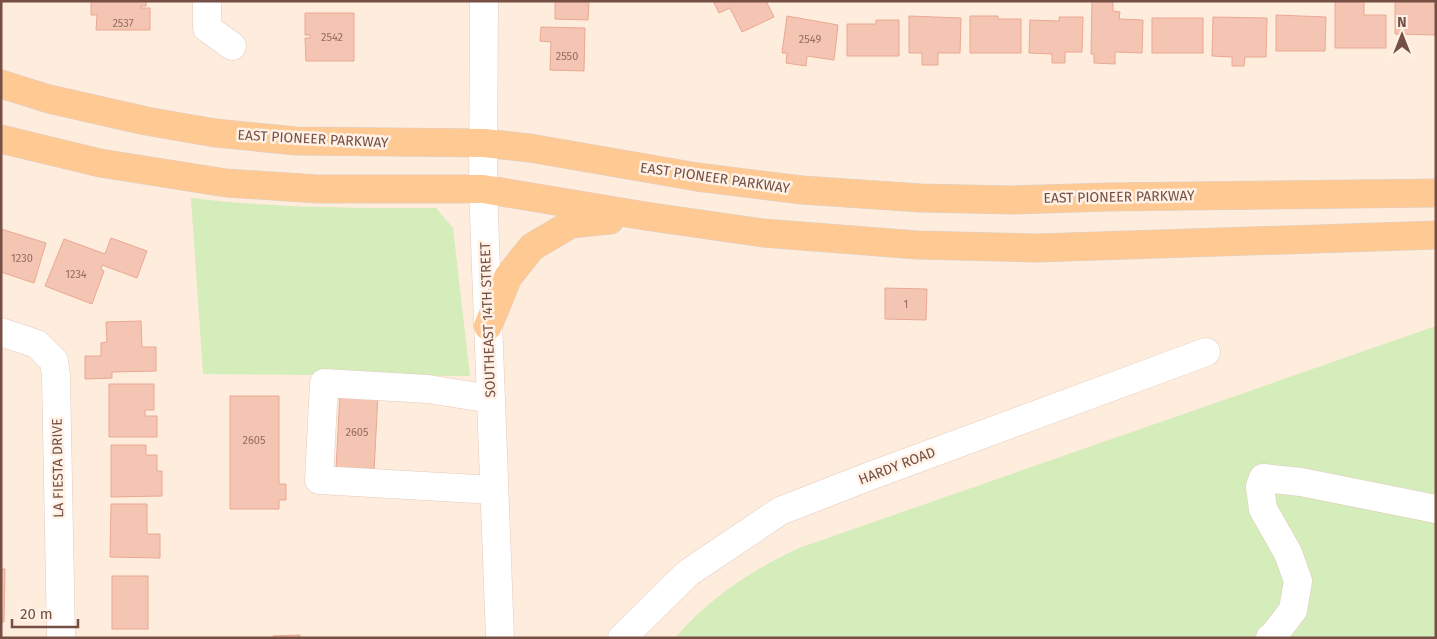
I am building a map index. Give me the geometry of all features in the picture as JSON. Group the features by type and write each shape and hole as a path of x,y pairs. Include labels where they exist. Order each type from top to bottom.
{"main road":[{"name":"EAST PIONEER PARKWAY","path":"1,84 49,99 146,121 215,133 296,141 484,143 530,148 710,179 802,190 921,198 1012,200 1107,196 1436,193"},
{"path":"1,138 100,163 226,183 318,189 483,189 645,216 764,233 917,245 1036,248 1436,235"},
{"path":"488,326 508,276 532,247 570,224 645,216"}],"street":[{"path":"207,1 207,28 232,46"},
{"name":"SOUTHEAST 14TH STREET","path":"484,1 483,189 500,638"},
{"name":"LA FIESTA DRIVE","path":"1,332 38,344 54,361 56,376 62,638"},
{"name":"HARDY ROAD","path":"622,638 688,573 780,511 1206,352"},
{"path":"491,399 428,389 324,384 319,480 494,490"},
{"path":"1270,638 1274,636 1293,610 1298,582 1288,553 1264,509 1260,487 1262,478 1301,482 1436,509"}],"green space":[{"path":"191,198 283,206 436,208 453,228 470,376 203,374"},
{"path":"1436,326 1436,638 675,638 702,610 732,586 799,548"}],"building":[{"path":"91,1 146,1 146,6 141,6 141,8 150,8 150,30 96,30 97,15 91,15"},
{"path":"555,1 589,1 588,20 555,19"},
{"path":"713,1 766,1 774,17 742,32 730,8 719,13"},
{"path":"1092,1 1113,1 1113,11 1120,12 1119,19 1143,20 1142,53 1115,52 1115,64 1094,63 1094,54 1091,54"},
{"path":"1335,1 1364,1 1364,15 1386,15 1386,48 1335,48"},
{"path":"1395,1 1436,1 1436,35 1395,34"},
{"path":"305,13 354,13 354,61 306,61 305,38 310,38 310,35 305,35"},
{"path":"1276,15 1326,17 1325,51 1276,51"},
{"path":"787,16 838,25 834,60 807,56 806,66 786,63 787,53 782,53"},
{"path":"909,16 961,18 960,53 938,53 938,65 922,65 922,53 909,53"},
{"path":"970,16 998,16 998,19 1021,19 1021,53 970,53"},
{"path":"1059,17 1083,17 1082,52 1065,52 1065,63 1052,63 1052,54 1029,53 1030,20 1059,21"},
{"path":"1213,17 1267,18 1266,57 1245,57 1244,66 1232,66 1232,57 1212,56"},
{"path":"1152,18 1203,18 1203,53 1152,53"},
{"path":"876,20 899,20 899,56 847,56 847,24 876,24"},
{"path":"541,27 585,28 584,71 550,70 551,42 540,41"},
{"path":"1,229 46,243 34,283 1,272"},
{"path":"111,238 147,251 137,278 102,265 101,269 104,271 92,304 45,286 64,239 105,254"},
{"path":"885,288 927,289 926,320 885,319"},
{"path":"141,321 142,347 156,347 156,371 112,372 112,378 85,379 85,356 101,356 101,343 107,342 106,322"},
{"path":"109,384 154,384 154,410 145,410 145,416 157,416 157,437 109,437"},
{"path":"340,392 378,394 374,472 336,470"},
{"path":"230,396 279,396 279,484 286,484 286,500 279,500 279,509 230,509"},
{"path":"111,445 146,445 146,455 157,455 157,471 162,471 162,496 111,497"},
{"path":"111,504 147,504 147,534 160,534 160,558 110,557"},
{"path":"1,569 5,569 4,622 1,622"},
{"path":"112,576 148,576 148,629 112,629"},
{"path":"300,635 300,638 273,638 273,636"}]}
